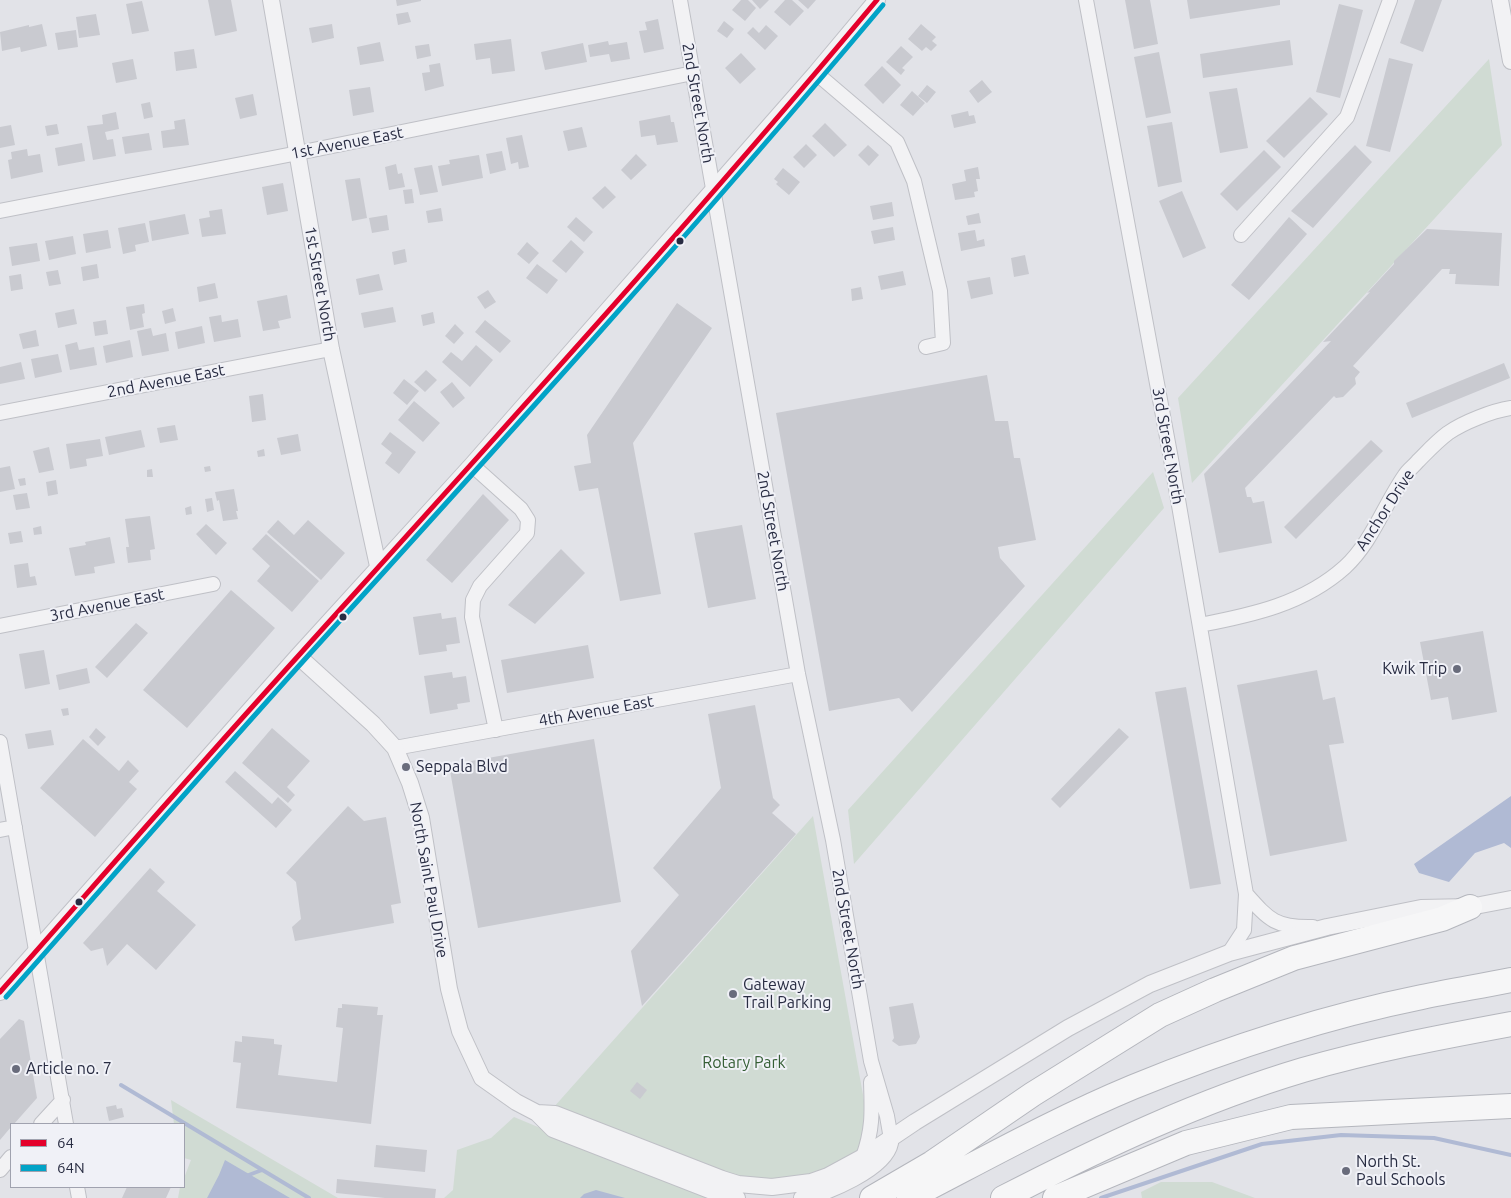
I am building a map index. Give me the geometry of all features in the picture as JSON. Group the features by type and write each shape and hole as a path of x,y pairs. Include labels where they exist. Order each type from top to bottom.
{"highway":[{"path":"872,1198 932,1163 1033,1094 1160,1015 1294,958 1442,918 1470,907"},
{"path":"909,1198 1131,1088 1230,1050 1289,1031 1376,1007 1511,980"},
{"path":"1003,1198 1150,1127 1247,1089 1345,1059 1432,1038 1511,1024"},
{"path":"1055,1198 1186,1143 1291,1116 1511,1106"}],"street":[{"name":"1st Street North","path":"271,0 331,349 378,566"},
{"name":"2nd Street North","path":"680,0 798,674 833,840 871,1061 887,1116 891,1139"},
{"path":"0,992 378,566 472,465 713,188 816,73 877,0"},
{"name":"3rd Street North","path":"1086,0 1200,625 1246,894 1244,930 1229,953"},
{"path":"1241,236 1347,117 1390,0"},
{"path":"1500,0 1511,61"},
{"name":"1st Avenue East","path":"0,211 693,73"},
{"path":"816,73 897,142 914,180 940,291 944,343 926,347"},
{"name":"2nd Avenue East","path":"0,413 331,349"},
{"name":"Anchor Drive","path":"1200,625 1258,613 1295,600 1323,584 1346,566 1367,540 1405,474 1428,450 1448,433 1478,418 1511,408"},
{"path":"472,465 521,509 528,520 528,532 480,586 473,600 472,617 496,730"},
{"name":"3rd Avenue East","path":"0,626 213,584"},
{"name":"North Saint Paul Drive","path":"298,656 373,724 395,748 410,783 421,818 449,989 460,1031 482,1078 516,1102 537,1113 553,1129 717,1193 737,1198"},
{"name":"4th Avenue East","path":"395,748 798,674"},
{"path":"0,742 66,1123"},
{"path":"0,830 14,827"},
{"path":"1246,894 1272,921 1286,926 1327,927"},
{"name":"North Saint Paul Drive","path":"537,1113 555,1114 738,1184 772,1188 810,1182 828,1176 863,1157 915,1122 1068,1028 1150,984 1229,953 1327,927 1421,908 1470,907 1511,899"},
{"name":"2nd Street North","path":"863,1157 870,1138 873,1121 871,1061"},
{"path":"42,1123 63,1100"},
{"path":"802,1198 834,1188 878,1162 889,1149 891,1139"},
{"path":"0,1170 10,1158"}],"green space":[{"path":"1489,59 1502,145 1192,483 1178,398"},
{"path":"1153,472 1164,508 854,864 848,810"},
{"name":"Rotary Park","path":"813,816 865,1106 865,1133 859,1148 850,1158 819,1173 773,1182 729,1175 553,1108"},
{"path":"171,1100 338,1198 178,1198 180,1188 185,1188 185,1175 191,1160 185,1158 185,1123 174,1123"},
{"path":"514,1117 615,1159 718,1198 444,1198 453,1190 457,1150 491,1138"},
{"path":"1161,1182 1212,1182 1255,1198 1142,1198 1141,1192"}],"water":[{"path":"1511,796 1511,848 1504,843 1475,853 1449,882 1419,873 1414,864"},
{"path":"225,1160 290,1198 207,1198"},
{"path":"596,1190 625,1198 580,1198 584,1194"}],"building":[{"path":"208,0 231,0 237,31 215,36"},
{"path":"396,0 421,0 421,1 397,6"},
{"path":"741,0 748,0 756,8 745,21 732,10"},
{"path":"752,0 769,0 760,9"},
{"path":"785,0 792,0 804,11 790,26 774,12"},
{"path":"798,0 816,0 808,9"},
{"path":"1125,0 1150,0 1158,44 1134,49"},
{"path":"1187,0 1280,0 1280,5 1190,19"},
{"path":"1415,0 1442,0 1423,52 1400,43"},
{"path":"142,1 149,31 132,34 126,4"},
{"path":"1339,4 1363,10 1340,98 1316,92"},
{"path":"408,12 411,22 398,25 396,14"},
{"path":"96,14 100,35 79,38 76,17"},
{"path":"658,19 664,49 644,53 639,31 647,30 645,22"},
{"path":"724,21 734,29 727,38 717,31"},
{"path":"42,24 47,46 21,52 20,47 2,51 0,32"},
{"path":"332,24 334,38 312,43 309,28"},
{"path":"921,24 936,37 932,41 937,45 931,51 926,47 922,51 908,39"},
{"path":"766,25 778,36 765,50 747,33 753,27 759,33"},
{"path":"76,30 78,47 58,50 55,33"},
{"path":"511,39 515,71 492,74 490,58 476,60 474,44"},
{"path":"1290,40 1293,65 1203,78 1200,54"},
{"path":"608,41 609,45 627,42 630,59 611,62 609,54 590,57 588,45"},
{"path":"380,42 384,61 360,65 357,47"},
{"path":"583,43 587,62 545,70 541,52"},
{"path":"429,44 431,56 417,59 415,46"},
{"path":"901,46 913,57 902,68 905,70 901,75 886,62"},
{"path":"194,49 197,68 176,71 174,52"},
{"path":"1159,52 1171,113 1146,118 1134,57"},
{"path":"741,53 756,69 740,84 725,68"},
{"path":"1389,58 1413,64 1390,152 1366,146"},
{"path":"133,59 137,79 116,83 112,63"},
{"path":"440,63 444,86 425,91 422,73 430,72 429,65"},
{"path":"882,66 901,85 883,104 864,85"},
{"path":"982,80 992,92 978,103 969,91"},
{"path":"927,85 936,92 927,103 918,96"},
{"path":"370,87 374,112 353,116 349,90"},
{"path":"1237,88 1248,148 1220,153 1209,92"},
{"path":"912,91 925,103 913,116 900,105"},
{"path":"253,94 257,115 240,119 235,98"},
{"path":"1310,97 1328,114 1284,158 1266,141"},
{"path":"150,102 153,117 144,119 141,104"},
{"path":"968,111 969,116 974,115 976,123 954,128 951,115"},
{"path":"116,112 119,129 105,132 107,140 113,139 116,156 93,160 87,126 103,124 102,115"},
{"path":"670,115 671,122 674,122 678,142 657,145 655,135 641,137 639,121"},
{"path":"185,119 189,145 163,148 161,131 175,129 174,121"},
{"path":"1172,122 1182,182 1158,187 1147,126"},
{"path":"825,123 847,145 834,157 812,136"},
{"path":"57,124 59,134 47,136 45,126"},
{"path":"11,125 15,145 0,148 0,127"},
{"path":"582,127 587,147 568,151 563,131"},
{"path":"149,133 152,150 125,154 122,137"},
{"path":"522,135 529,167 519,169 518,162 511,164 506,138"},
{"path":"82,143 85,161 58,166 55,148"},
{"path":"806,144 817,155 804,168 793,157"},
{"path":"868,145 879,155 869,166 858,155"},
{"path":"1355,145 1372,162 1313,228 1291,211"},
{"path":"27,149 28,156 40,154 43,172 11,179 8,160 12,159 11,152"},
{"path":"1264,150 1281,167 1237,211 1220,194"},
{"path":"502,151 506,170 490,174 486,154"},
{"path":"636,154 647,165 631,180 621,170"},
{"path":"479,155 483,178 442,186 438,166 450,164 449,160"},
{"path":"396,164 398,174 402,173 405,187 389,190 385,167"},
{"path":"432,165 438,192 420,195 414,168"},
{"path":"978,167 980,179 976,179 978,191 974,192 975,197 955,200 952,184 966,181 964,170"},
{"path":"783,168 800,182 789,195 776,184 778,182 774,179"},
{"path":"360,178 367,218 352,221 345,180"},
{"path":"283,183 288,211 267,215 262,187"},
{"path":"605,186 616,197 603,209 592,198"},
{"path":"412,189 414,203 405,204 403,190"},
{"path":"1182,191 1206,248 1183,258 1159,201"},
{"path":"892,202 894,216 873,220 870,206"},
{"path":"441,208 443,221 428,223 426,211"},
{"path":"222,209 226,234 202,237 199,219 210,217 209,211"},
{"path":"979,213 981,223 968,225 966,216"},
{"path":"185,214 189,234 152,241 149,221"},
{"path":"387,215 389,230 372,233 369,218"},
{"path":"576,217 593,232 584,242 567,227"},
{"path":"1289,217 1307,234 1249,300 1231,285"},
{"path":"145,223 149,242 135,245 136,251 123,254 118,228"},
{"path":"893,227 895,240 874,244 871,231"},
{"path":"1427,229 1502,233 1499,286 1455,284 1456,274 1449,274 1450,269 1442,269 1353,366 1360,372 1355,378 1356,384 1343,397 1336,398 1334,396 1245,488 1247,497 1251,497 1253,503 1264,501 1272,543 1219,553 1204,474 1331,341 1323,342 1370,292 1367,293 1394,264 1394,261"},
{"path":"108,230 111,248 86,253 83,234"},
{"path":"975,230 977,241 984,239 985,246 961,251 958,233"},
{"path":"73,236 76,254 49,260 45,241"},
{"path":"571,240 584,252 566,273 552,261"},
{"path":"527,242 539,253 529,264 517,254"},
{"path":"37,243 40,261 12,266 9,247"},
{"path":"405,249 407,262 394,265 392,252"},
{"path":"1025,255 1029,274 1014,277 1011,258"},
{"path":"97,264 99,278 83,281 81,267"},
{"path":"537,264 558,280 547,294 526,278"},
{"path":"58,270 61,284 49,286 46,272"},
{"path":"903,271 906,285 881,290 878,276"},
{"path":"21,274 23,289 11,291 9,276"},
{"path":"379,274 383,290 359,295 356,279"},
{"path":"990,277 993,294 971,299 967,281"},
{"path":"215,283 218,298 199,302 197,287"},
{"path":"861,287 863,299 852,301 851,289"},
{"path":"488,290 496,302 485,309 477,297"},
{"path":"287,295 291,318 278,321 280,328 263,331 257,301"},
{"path":"677,303 712,328 633,443 661,594 620,601 598,488 579,491 574,466 591,463 587,435"},
{"path":"144,304 145,313 142,314 144,327 130,330 126,307"},
{"path":"393,307 396,322 364,328 361,313"},
{"path":"173,308 176,321 165,324 162,311"},
{"path":"74,309 77,324 58,328 55,313"},
{"path":"433,312 435,323 423,326 421,315"},
{"path":"221,315 222,322 238,319 241,337 214,342 209,317"},
{"path":"106,320 108,334 95,336 93,322"},
{"path":"485,320 511,341 500,353 475,332"},
{"path":"455,324 464,333 454,344 445,336"},
{"path":"202,326 205,343 178,349 175,332"},
{"path":"151,328 153,336 166,333 169,351 142,356 137,331"},
{"path":"36,330 39,346 23,349 19,334"},
{"path":"130,340 133,357 106,363 103,346"},
{"path":"77,342 79,350 94,347 97,365 70,370 65,345"},
{"path":"476,345 493,360 470,387 442,362 451,352 462,361"},
{"path":"58,354 62,372 35,378 31,359"},
{"path":"21,362 25,379 0,384 0,367"},
{"path":"1504,363 1510,378 1412,418 1406,403"},
{"path":"426,370 437,380 425,392 414,382"},
{"path":"987,375 995,421 1008,421 1014,458 1020,458 1036,540 998,547 1000,558 1025,586 912,712 899,698 829,711 776,413"},
{"path":"404,379 419,391 407,405 393,393"},
{"path":"452,382 465,398 453,408 440,392"},
{"path":"263,394 266,420 252,422 249,396"},
{"path":"414,401 440,423 423,442 398,420"},
{"path":"175,425 178,440 160,443 157,428"},
{"path":"141,430 145,447 109,455 105,437"},
{"path":"390,432 416,452 399,474 385,463 392,453 381,444"},
{"path":"298,434 301,451 281,455 277,438"},
{"path":"100,439 103,456 86,459 87,466 70,469 66,444"},
{"path":"1371,440 1383,451 1296,539 1284,527"},
{"path":"49,447 54,470 39,473 33,451"},
{"path":"264,449 265,456 258,457 257,451"},
{"path":"10,466 15,489 0,492 0,468"},
{"path":"210,466 211,471 205,472 204,467"},
{"path":"152,469 153,477 147,477 147,470"},
{"path":"25,478 26,485 20,486 18,479"},
{"path":"56,480 58,494 48,496 46,482"},
{"path":"234,489 238,519 223,521 219,500 217,501 215,492"},
{"path":"27,493 30,508 16,510 13,495"},
{"path":"483,494 509,520 452,583 426,560"},
{"path":"212,498 214,510 207,512 205,499"},
{"path":"191,506 192,514 186,515 185,508"},
{"path":"150,516 155,549 150,550 151,560 128,563 126,547 129,547 125,519"},
{"path":"278,520 294,535 308,520 345,553 321,580 267,532"},
{"path":"206,524 227,543 216,555 196,534"},
{"path":"742,525 756,599 708,608 694,533"},
{"path":"41,526 42,534 34,535 33,528"},
{"path":"21,531 23,542 10,544 8,533"},
{"path":"266,534 319,581 292,612 257,581 270,566 252,549"},
{"path":"110,537 115,563 94,567 95,573 75,576 69,548 86,545 85,542"},
{"path":"561,549 585,573 535,624 508,605"},
{"path":"28,563 30,577 35,576 37,585 17,588 14,565"},
{"path":"231,590 275,628 187,728 143,690"},
{"path":"441,613 442,619 456,617 460,643 446,645 447,651 419,655 413,617"},
{"path":"136,623 148,633 107,678 95,667"},
{"name":"Kwik Trip","path":"1483,631 1497,712 1452,720 1448,697 1431,700 1420,642"},
{"path":"588,645 594,678 507,693 501,660"},
{"path":"44,650 50,684 25,689 19,654"},
{"path":"87,668 90,683 59,690 56,675"},
{"path":"1317,670 1323,700 1335,697 1344,743 1329,745 1347,841 1270,856 1237,685"},
{"path":"452,672 453,678 466,676 470,702 457,704 458,709 430,714 424,676"},
{"path":"1186,687 1221,884 1190,889 1155,692"},
{"path":"755,705 773,798 780,805 772,813 796,834 642,1006 631,951 679,895 653,868 721,788 708,714"},
{"path":"68,708 69,715 63,716 61,709"},
{"path":"96,728 106,737 98,746 89,737"},
{"path":"272,728 310,761 287,787 295,795 288,803 242,763"},
{"path":"1119,728 1129,737 1060,808 1051,799"},
{"path":"51,730 54,745 28,749 25,734"},
{"path":"83,739 119,771 128,760 139,771 129,782 137,789 95,837 40,788"},
{"path":"594,739 621,902 478,928 449,765"},
{"path":"235,771 272,804 278,797 292,810 276,828 225,782"},
{"path":"348,806 364,821 386,817 401,903 391,905 394,923 295,941 292,927 301,919 296,882 286,873"},
{"path":"150,868 165,882 157,891 196,925 156,970 127,944 107,966 103,948 91,951 83,943"},
{"path":"913,1003 920,1037 916,1044 899,1046 892,1041 894,1038 889,1007"},
{"path":"342,1004 378,1007 377,1015 383,1015 371,1124 236,1108 241,1063 233,1062 235,1041 242,1042 242,1036 274,1039 274,1044 282,1045 278,1075 337,1082 343,1028 336,1027 338,1008 342,1008"},
{"name":"Article no. 7","path":"19,1019 24,1021 37,1098 15,1123 10,1123 10,1128 0,1140 0,1039"},
{"path":"637,1082 647,1090 640,1099 630,1091"},
{"path":"116,1105 117,1109 122,1108 124,1117 109,1121 106,1107"},
{"path":"376,1145 427,1150 425,1172 374,1167"},
{"path":"337,1179 436,1189 435,1198 385,1198 336,1193"},
{"path":"127,1188 171,1188 166,1198 122,1198"}],"waterway":[{"path":"121,1085 184,1123"},
{"path":"185,1123 309,1198"},
{"path":"1101,1198 1262,1144 1341,1135 1434,1138 1511,1155"},
{"path":"246,1176 262,1170"}],"transit line":[{"name":"64","path":"0,992 664,248 877,0"},
{"name":"64N","path":"6,997 268,700 670,253 883,5"}],"place":[{"name":"Kwik Trip","path":"1457,669"},
{"name":"Seppala Blvd","path":"406,767"},
{"name":"Gateway Trail Parking","path":"733,994"},
{"name":"Article no. 7","path":"16,1069"},
{"name":"North St. Paul Schools","path":"1346,1171"}]}
